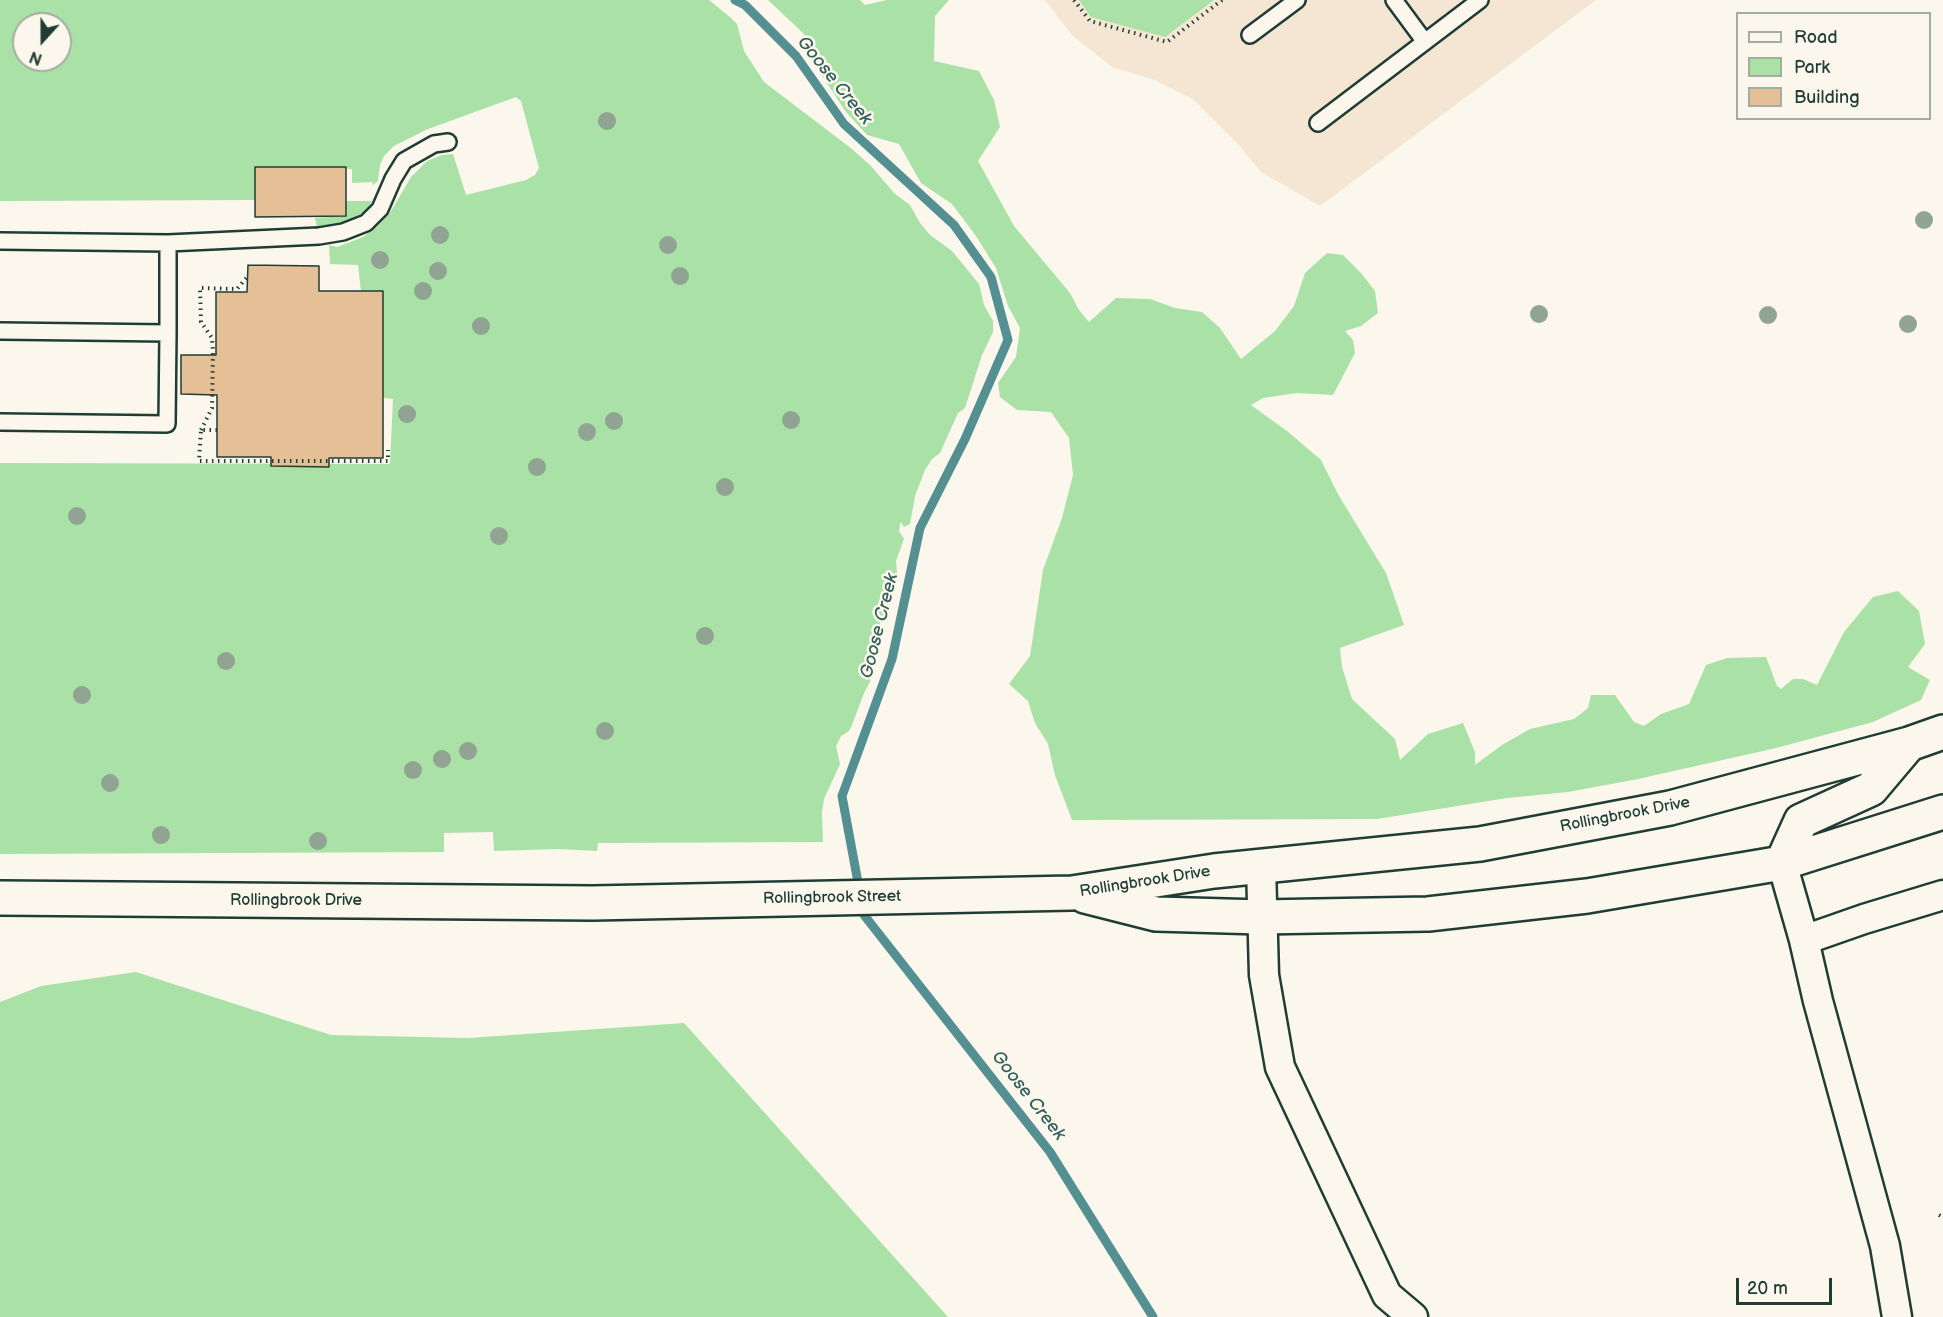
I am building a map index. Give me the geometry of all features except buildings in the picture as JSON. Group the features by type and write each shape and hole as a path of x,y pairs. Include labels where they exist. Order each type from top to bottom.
{"main road":[{"name":"Rollingbrook Drive","path":"1072,893 1214,871 1480,844 1670,808 1909,744 1943,732"},
{"path":"1782,862 1801,821 1871,789 1909,744"},
{"name":"Rollingbrook Drive","path":"1072,893 1156,914 1261,917 1428,914 1587,896 1782,862 1943,812"},
{"name":"Rollingbrook Street","path":"593,903 1072,893"},
{"name":"Rollingbrook Drive","path":"0,898 593,903"}],"street":[{"path":"1782,862 1886,1246 1897,1317"},
{"path":"1261,866 1264,975 1280,1067 1387,1295 1413,1317"},
{"path":"1803,940 1864,918 1943,895"}],"lane":[{"path":"1250,35 1297,0"},
{"path":"1394,0 1425,42"},
{"path":"1318,123 1480,0"},
{"path":"0,241 168,243 318,236 343,232 366,223 380,209 381,193 404,160 434,144 448,142"},
{"path":"0,422 167,424 168,243"},
{"path":"0,332 168,333"}],"path":[{"path":"1074,0 1090,21 1167,42 1222,0"},
{"path":"248,276 237,289 200,288 201,322 212,338 213,352 212,408 201,430 199,461 388,461 388,450"},
{"path":"201,430 216,430"}],"shaded area":[{"path":"1045,0 1596,0 1320,206 1261,172 1239,145 1193,99 1155,80 1112,67 1073,36"}],"green space":[{"path":"0,0 709,0 737,24 744,51 764,82 871,166 894,193 910,205 930,235 952,251 979,284 984,305 993,321 993,332 982,355 965,408 958,413 940,453 932,459 925,470 915,496 910,524 904,527 901,522 900,524 899,531 904,539 896,561 897,572 891,596 880,623 881,639 873,660 870,682 849,731 841,736 836,746 840,764 824,799 823,842 598,843 597,851 558,849 494,851 493,832 444,833 444,852 0,854 0,463 390,464 393,399 383,398 383,292 361,291 358,265 330,264 329,245 337,247 345,244 363,237 377,227 390,213 411,177 427,161 442,155 453,154 466,195 526,180 535,175 539,168 521,101 516,97 428,129 394,146 384,156 378,181 373,185 372,182 352,183 352,169 347,167 256,167 255,200 0,201"},
{"path":"768,0 860,0 865,5 887,0 949,0 935,16 934,61 979,71 994,100 1000,127 978,161 1014,226 1070,293 1089,322 1116,298 1150,299 1175,308 1202,312 1220,328 1241,359 1275,331 1294,306 1305,273 1327,253 1343,255 1361,273 1375,291 1378,313 1361,326 1345,331 1353,340 1355,353 1333,395 1297,393 1263,398 1251,405 1321,460 1339,496 1386,573 1404,625 1340,648 1342,667 1352,699 1395,739 1400,760 1428,734 1463,723 1475,752 1475,765 1502,745 1530,729 1574,719 1588,708 1591,695 1615,695 1634,722 1644,726 1661,714 1689,704 1706,665 1727,658 1766,657 1777,686 1781,689 1793,679 1803,679 1817,685 1844,632 1873,597 1898,591 1919,611 1925,644 1908,667 1930,680 1921,700 1873,722 1776,748 1638,779 1568,792 1507,798 1377,819 1072,820 1055,775 1048,744 1035,723 1028,701 1009,684 1030,656 1043,570 1062,518 1073,475 1069,438 1051,412 1017,410 1000,397 998,383 1016,357 1020,328 1008,306 996,268 976,236 952,204 921,183 899,144 867,135 846,112 813,62 804,34"},
{"path":"1079,0 1214,0 1165,37 1091,17"},
{"path":"346,201 372,201 365,211 354,218 342,223 317,227 315,218 346,216"},
{"path":"136,972 331,1035 468,1038 684,1023 948,1317 0,1317 0,1002 41,986"}],"waterway":[{"name":"Goose Creek","path":"735,0 745,5 796,56 844,124 954,225 991,277 1008,340 965,439 920,528 892,659 842,796 864,915 1050,1152 1153,1317"}]}
